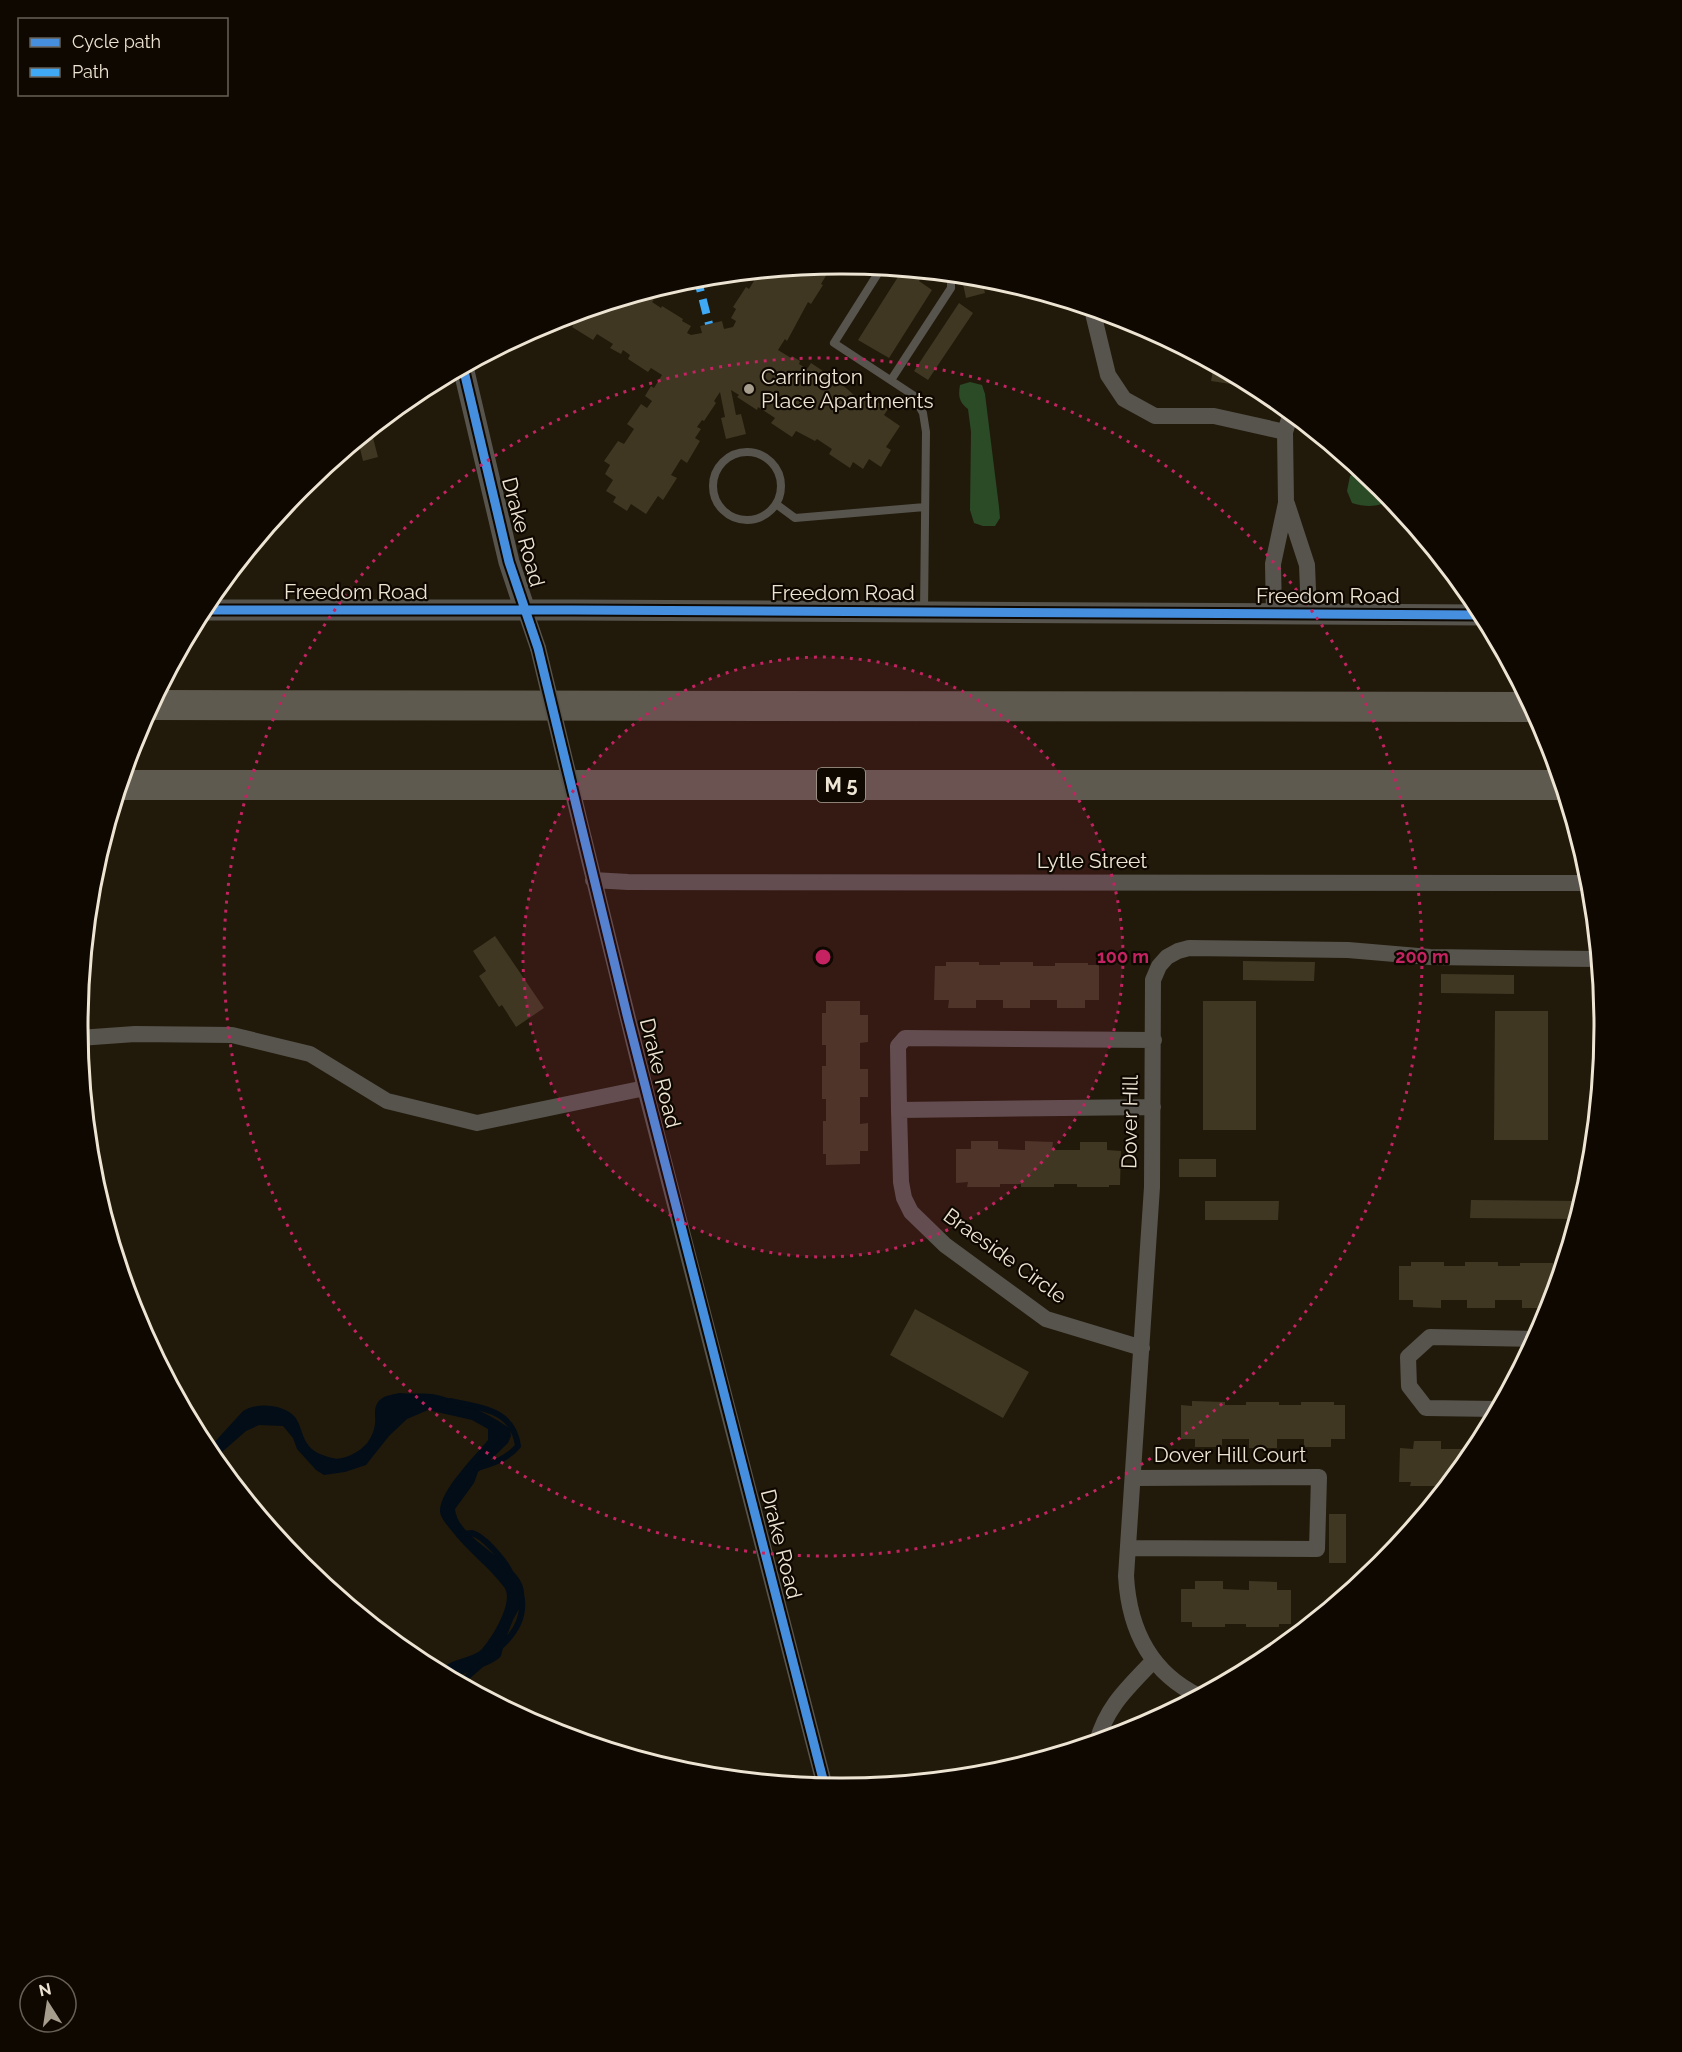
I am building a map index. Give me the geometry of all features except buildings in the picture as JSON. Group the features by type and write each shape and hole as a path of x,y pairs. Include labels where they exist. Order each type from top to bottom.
{"highway":[{"path":"161,705 1522,707"},
{"name":"M 5","path":"128,785 1554,785"}],"street":[{"path":"1094,317 1108,375 1124,399 1155,416 1214,416 1285,432"},
{"name":"Drake Road","path":"465,374 509,562 538,648 645,1088 823,1778"},
{"path":"1274,614 1273,564 1286,503 1285,432 1288,421"},
{"path":"1286,503 1307,565 1309,614"},
{"name":"Freedom Road","path":"214,610 525,609 1471,615"},
{"name":"Lytle Street","path":"594,880 927,883 1580,883"},
{"name":"Dover Hill","path":"1192,1691 1165,1673 1138,1634 1131,1616 1126,1576 1152,1187 1153,980 1159,966 1167,957 1189,948 1348,950 1463,958 1590,959"},
{"path":"88,1037 135,1034 232,1035 310,1054 387,1101 477,1123 645,1088"},
{"name":"Braeside Circle","path":"1142,1348 1046,1319 945,1245 911,1212 904,1198 901,1182 898,1046 905,1038 1154,1040"},
{"path":"899,1110 1153,1107"},
{"path":"1489,1409 1426,1408 1409,1386 1408,1357 1430,1337 1525,1339"},
{"name":"Dover Hill Court","path":"1129,1548 1317,1549 1318,1477 1134,1478"},
{"path":"1099,1733 1102,1722 1116,1701 1154,1660"}],"lane":[{"path":"877,274 834,344 913,395 923,413 926,432 924,612"},
{"path":"891,380 951,288 951,282"},
{"path":"739,453 752,453 765,457 774,466 780,478 780,492 776,504 767,514 754,520 741,520 729,516 719,506 713,494 713,481 718,469 727,459 739,453"},
{"path":"776,504 795,518 925,507"}],"green space":[{"path":"970,382 982,385 985,394 1000,518 995,526 974,523 970,510 971,432 968,409 961,401 959,392 960,385"},
{"path":"1352,475 1382,504 1372,506 1352,503 1347,491 1350,476"}],"shaded area":[{"path":"399,1393 432,1394 462,1403 510,1429 511,1436 508,1443 478,1472 474,1483 455,1509 459,1521 467,1532 514,1572 521,1583 524,1594 509,1629 501,1656 491,1663 461,1675 445,1666 482,1649 501,1619 505,1610 507,1593 492,1573 457,1538 444,1521 440,1511 446,1493 452,1484 488,1440 488,1429 472,1420 428,1410 407,1419 389,1436 366,1465 345,1472 324,1475 316,1470 297,1449 293,1438 283,1426 259,1425 246,1431 221,1453 214,1443 243,1411 255,1406 270,1406 284,1409 295,1417 307,1443 313,1450 337,1459 351,1455 367,1443 374,1429 376,1405 385,1397"}],"waterway":[{"path":"450,1401 494,1412 510,1424 515,1434 518,1446 514,1450 500,1460 477,1468"},
{"path":"462,1534 477,1535 499,1556 510,1572"},
{"path":"499,1648 518,1624 522,1610 521,1594"},
{"path":"465,1678 483,1663"}],"marked path":[{"path":"700,287 709,324"}],"cycle path":[{"path":"465,374 509,562 538,648 628,1019 823,1778"},
{"path":"214,610 1471,615"}],"place":[{"name":"Carrington Place Apartments","path":"749,389"}]}
